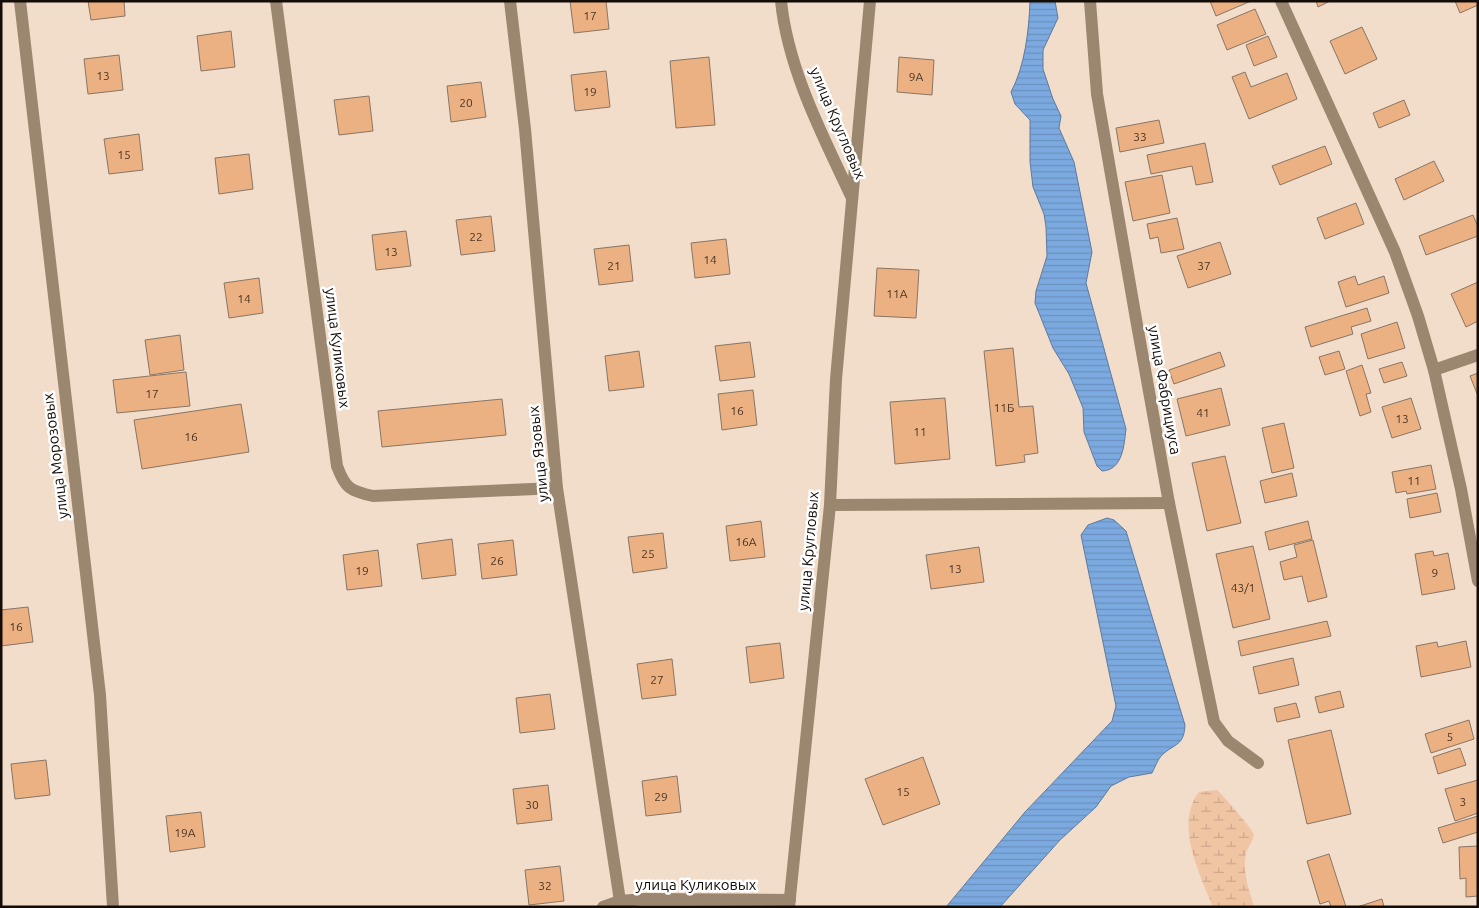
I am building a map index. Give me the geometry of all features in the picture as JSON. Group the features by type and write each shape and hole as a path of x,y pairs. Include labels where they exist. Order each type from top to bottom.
{"street":[{"name":"улица Морозовых","path":"20,1 100,695 113,907"},
{"name":"улица Куликовых","path":"276,1 336,456 343,482 355,492 373,496 557,488"},
{"name":"улица Язовых","path":"510,1 525,129 557,488 620,901"},
{"name":"улица Кругловых","path":"781,1 783,21 800,79 818,125 853,198"},
{"name":"улица Кругловых","path":"790,903 830,505 836,379 870,1"},
{"name":"улица Фабрициуса","path":"1090,1 1097,94 1168,503 1214,722 1228,741 1258,763"},
{"path":"1281,1 1395,252 1418,316 1434,370 1461,489 1478,581"},
{"path":"1434,370 1478,355"},
{"path":"830,505 1168,503"},
{"name":"улица Куликовых","path":"603,907 620,901 644,899 790,903"}],"green space":[{"path":"1217,790 1244,820 1254,835 1246,853 1245,867 1254,907 1213,907 1196,865 1189,834 1189,819 1192,805 1199,792"}],"water":[{"path":"1030,1 1055,1 1058,18 1043,50 1043,69 1061,116 1059,128 1074,162 1092,252 1086,283 1126,429 1121,456 1109,470 1102,471 1097,466 1084,432 1083,408 1069,374 1053,348 1035,303 1036,291 1047,256 1046,227 1044,214 1033,187 1030,162 1030,120 1015,104 1011,92 1023,59 1029,24"},
{"path":"1107,518 1114,520 1126,531 1185,725 1183,737 1181,741 1161,757 1152,773 1129,777 1111,786 1096,807 1060,840 1000,907 946,907 1025,812 1112,721 1116,706 1081,535 1088,525"}],"building":[{"path":"88,1 124,1 125,16 91,20"},
{"path":"570,1 606,1 609,29 574,33"},
{"path":"1210,1 1251,1 1216,16"},
{"path":"1316,1 1330,1 1318,7"},
{"path":"1455,1 1478,1 1478,5 1460,13"},
{"path":"1255,9 1266,34 1227,50 1217,25"},
{"path":"1362,27 1377,59 1345,74 1330,41"},
{"path":"231,31 235,67 201,71 197,36"},
{"path":"1268,36 1277,57 1254,66 1246,45"},
{"path":"119,55 123,90 88,94 84,59"},
{"path":"709,57 715,125 676,128 670,61"},
{"path":"899,57 934,60 932,95 897,92"},
{"path":"606,71 610,107 575,111 571,75"},
{"path":"1245,72 1251,87 1287,73 1297,99 1249,119 1232,77"},
{"path":"481,82 486,117 451,122 447,86"},
{"path":"369,96 373,131 339,135 334,100"},
{"path":"1404,100 1410,115 1379,128 1373,113"},
{"path":"1159,120 1164,143 1120,152 1116,128"},
{"path":"139,134 143,170 109,174 104,139"},
{"path":"1205,143 1213,182 1196,185 1192,166 1151,174 1147,155"},
{"path":"1325,146 1332,164 1280,185 1272,166"},
{"path":"249,154 253,189 219,194 215,158"},
{"path":"1434,161 1444,181 1404,200 1395,179"},
{"path":"1162,175 1170,213 1133,221 1125,182"},
{"path":"1356,203 1364,224 1325,239 1317,218"},
{"path":"1473,215 1478,227 1478,236 1426,255 1419,236"},
{"path":"491,216 495,251 461,255 456,220"},
{"path":"1177,218 1184,249 1161,253 1158,237 1150,239 1147,224"},
{"path":"406,231 411,266 376,270 372,235"},
{"path":"726,239 730,274 695,278 691,243"},
{"path":"1220,242 1231,274 1188,288 1177,256"},
{"path":"629,245 633,281 599,285 594,249"},
{"path":"877,268 919,270 916,318 874,316"},
{"path":"1355,276 1358,285 1384,276 1389,293 1346,307 1338,282"},
{"path":"259,278 263,313 229,318 224,283"},
{"path":"1478,282 1478,321 1466,327 1451,294"},
{"path":"1367,308 1371,321 1351,327 1353,334 1311,347 1305,327"},
{"path":"1397,322 1405,348 1368,359 1361,334"},
{"path":"180,335 184,370 150,375 145,340"},
{"path":"750,342 755,377 720,381 715,346"},
{"path":"1013,348 1019,407 1033,406 1038,453 1024,455 1025,462 996,466 984,351"},
{"path":"639,351 644,387 609,391 605,356"},
{"path":"1339,351 1345,369 1325,375 1319,357"},
{"path":"1220,352 1225,366 1174,384 1169,370"},
{"path":"1402,362 1407,376 1384,383 1379,369"},
{"path":"1362,365 1371,393 1366,394 1371,412 1360,416 1346,371"},
{"path":"186,372 190,406 117,413 113,380"},
{"path":"1478,373 1478,396 1470,376"},
{"path":"1221,388 1230,425 1186,436 1177,399"},
{"path":"753,390 757,425 722,430 718,394"},
{"path":"945,398 950,459 895,464 890,402"},
{"path":"1411,398 1421,429 1392,438 1382,407"},
{"path":"502,399 506,435 382,447 378,411"},
{"path":"241,404 249,452 142,469 134,420"},
{"path":"1284,423 1294,468 1272,473 1262,428"},
{"path":"1225,456 1241,523 1207,531 1192,463"},
{"path":"1431,465 1436,489 1407,494 1406,491 1396,493 1392,472"},
{"path":"1292,473 1297,496 1265,503 1260,481"},
{"path":"1437,493 1441,512 1410,518 1407,499"},
{"path":"761,521 765,557 730,561 726,526"},
{"path":"1308,521 1312,539 1269,550 1265,532"},
{"path":"663,533 667,568 633,573 628,537"},
{"path":"452,539 456,575 422,579 417,544"},
{"path":"513,540 517,575 482,579 478,544"},
{"path":"1313,540 1327,597 1308,602 1302,576 1284,580 1280,562 1297,557 1294,545"},
{"path":"1253,546 1270,619 1233,628 1216,554"},
{"path":"979,547 984,582 931,589 926,555"},
{"path":"378,550 382,586 347,590 343,555"},
{"path":"1433,551 1434,556 1448,553 1455,589 1422,595 1415,554"},
{"path":"28,607 33,642 1,646 1,610"},
{"path":"1327,621 1331,636 1241,656 1238,641"},
{"path":"1466,641 1471,667 1421,677 1416,646 1437,642 1438,647"},
{"path":"780,643 784,678 750,683 746,647"},
{"path":"1293,658 1299,685 1259,694 1253,667"},
{"path":"672,659 676,695 642,699 637,664"},
{"path":"1340,691 1344,707 1319,713 1315,697"},
{"path":"550,694 555,729 520,733 516,698"},
{"path":"1296,703 1300,717 1277,722 1274,708"},
{"path":"1469,720 1474,739 1431,753 1425,734"},
{"path":"1331,730 1351,814 1307,824 1288,740"},
{"path":"1460,748 1466,765 1438,774 1433,757"},
{"path":"923,757 940,804 883,825 865,779"},
{"path":"46,760 50,795 15,799 11,764"},
{"path":"677,776 681,812 646,816 642,781"},
{"path":"1478,780 1478,813 1455,821 1445,789"},
{"path":"548,785 552,820 517,824 513,789"},
{"path":"201,812 205,847 170,852 166,816"},
{"path":"1478,816 1478,832 1443,843 1438,828"},
{"path":"1478,846 1478,896 1466,897 1466,878 1460,879 1459,847"},
{"path":"1329,854 1346,907 1331,907 1329,901 1320,904 1307,861"},
{"path":"560,866 564,901 529,905 525,870"},
{"path":"1382,899 1384,907 1357,907"}]}
